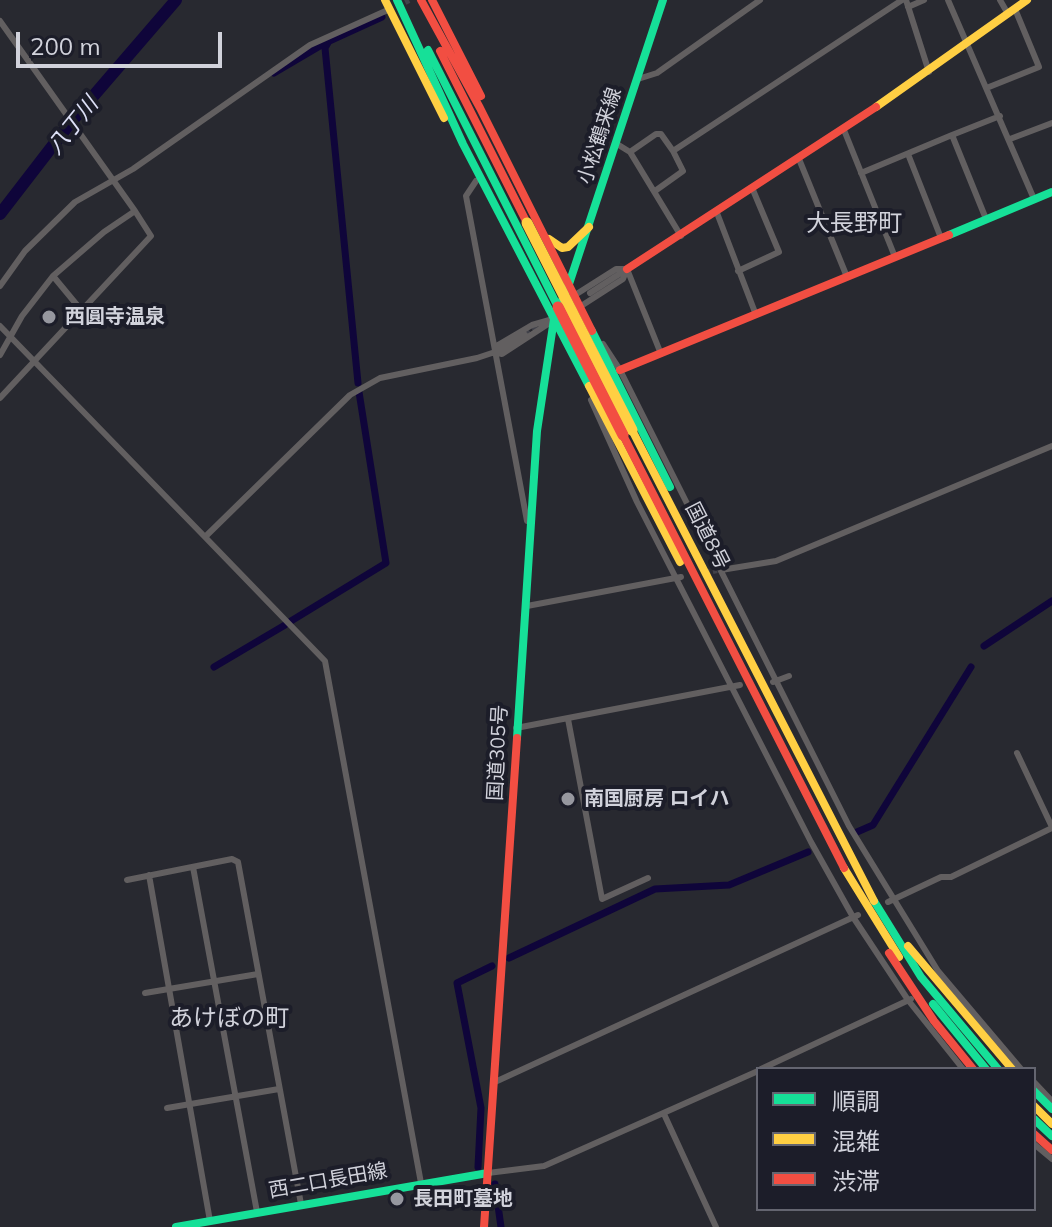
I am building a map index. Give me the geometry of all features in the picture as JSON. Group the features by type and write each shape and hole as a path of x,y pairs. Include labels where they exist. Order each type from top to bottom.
{"main road":[{"name":"国道8号","path":"414,0 728,641 872,917 917,983 984,1067"},
{"path":"421,0 578,301 733,613 732,624"},
{"path":"432,0 534,200 541,229 562,248 568,247 589,227"},
{"name":"小松鶴来線","path":"569,284 663,0"},
{"path":"627,269 844,130 1027,0"},
{"name":"国道8号","path":"394,2 522,224"},
{"path":"394,2 476,181 523,272 538,287"},
{"path":"394,2 589,392 679,561 728,641"},
{"path":"620,370 1052,192"},
{"name":"国道305号","path":"484,1227 530,534 545,373 554,319 569,284"},
{"path":"545,373 560,360 576,366"},
{"name":"国道8号","path":"628,432 732,624 844,848 885,902 921,977 996,1067"},
{"path":"885,902 1010,1067"},
{"path":"872,917 875,931 906,980 971,1067"},
{"path":"1036,1093 1052,1109"},
{"path":"1036,1108 1052,1124"},
{"path":"1036,1121 1052,1136"},
{"path":"1036,1136 1052,1150"},
{"name":"西二口長田線","path":"176,1227 488,1173"}],"street":[{"path":"638,79 657,73 760,0"},
{"path":"673,151 905,2 924,0"},
{"path":"948,0 989,87 1034,199"},
{"path":"989,87 1039,67 1011,12 1000,0"},
{"path":"0,286 53,221 112,178 133,169 310,45 394,2"},
{"path":"905,2 929,72"},
{"path":"0,21 151,236 36,363 0,398"},
{"path":"861,173 1000,116"},
{"path":"1010,139 1052,123"},
{"path":"844,130 895,257"},
{"path":"630,152 656,134 661,134 673,151 683,171 655,191"},
{"path":"952,135 986,219"},
{"path":"617,144 630,152 681,236"},
{"path":"908,154 941,238"},
{"path":"799,159 847,277"},
{"path":"476,181 466,196 530,534"},
{"path":"738,271 779,252 753,190"},
{"path":"0,355 22,316 53,276 104,232 135,211"},
{"path":"717,213 756,315"},
{"path":"495,352 498,345 532,325 554,319 616,269 627,269"},
{"path":"554,319 578,301 623,279 627,269"},
{"path":"590,293 627,269"},
{"path":"627,269 661,354"},
{"path":"53,276 82,311"},
{"path":"0,326 325,661 421,1183"},
{"path":"591,328 620,370 885,902 946,982 1019,1067"},
{"path":"205,537 350,395 380,378 495,352 525,335"},
{"path":"589,392 594,413 856,916 911,999 962,1067"},
{"path":"719,570 776,561 1052,446"},
{"path":"527,606 678,577"},
{"path":"775,681 789,676"},
{"path":"516,728 736,686"},
{"path":"568,719 602,899 648,878"},
{"path":"885,902 941,877 951,877 1052,828 1017,753"},
{"path":"127,880 232,859 238,862 301,1204"},
{"path":"193,867 257,1212"},
{"path":"149,875 210,1221"},
{"path":"494,1083 856,916"},
{"path":"145,993 258,974"},
{"path":"766,1067 911,999"},
{"path":"488,1173 544,1166 756,1072"},
{"path":"1036,1084 1052,1101"},
{"path":"167,1108 279,1089"},
{"path":"664,1114 716,1227"},
{"path":"1036,1146 1052,1159"}],"waterway":[{"name":"八丁川","path":"0,214 71,122 176,0"},
{"path":"274,73 325,43 382,17"},
{"path":"329,41 325,48 358,383"},
{"path":"291,621 386,563 359,392"},
{"path":"984,646 1052,601"},
{"path":"214,667 285,625"},
{"path":"857,832 873,825 971,667"},
{"path":"509,958 655,889 729,885 808,852"},
{"path":"478,1167 481,1108 457,983 492,966"},
{"path":"495,1184 501,1227"}],"tunnel":[{"path":"397,6 409,0"},
{"path":"525,335 543,323"},
{"path":"704,573 717,570"}],"traffic: fast":[{"path":"397,0 463,144 589,386"},
{"path":"569,284 663,0"},
{"path":"428,50 558,307"},
{"path":"949,235 1052,192"},
{"path":"517,738 537,431 554,319 569,284"},
{"path":"592,331 670,487"},
{"path":"874,901 921,977 996,1067"},
{"path":"933,1004 984,1067"},
{"path":"1036,1093 1052,1109"},
{"path":"1036,1121 1052,1136"},
{"path":"176,1227 488,1173"}],"traffic: slow":[{"path":"385,0 444,118"},
{"path":"876,107 1027,0"},
{"path":"527,223 632,430"},
{"path":"549,239 562,248 568,247 589,227"},
{"path":"589,386 680,562"},
{"path":"632,430 874,901"},
{"path":"844,868 899,957"},
{"path":"908,946 1010,1067"},
{"path":"1036,1108 1052,1124"}],"traffic: jam":[{"path":"421,0 480,108 592,331"},
{"path":"432,0 481,96"},
{"path":"440,51 527,223"},
{"path":"627,269 876,107"},
{"path":"620,370 949,235"},
{"path":"558,307 623,435"},
{"path":"623,435 844,868"},
{"path":"484,1227 517,738"},
{"path":"889,953 934,1021 971,1067"},
{"path":"1036,1136 1052,1150"}],"place":[{"name":"西圓寺温泉","path":"49,317"},
{"name":"南国厨房 ロイハ","path":"568,799"},
{"name":"長田町墓地","path":"397,1199"}],"district":[{"name":"大長野町","path":"854,224"},
{"name":"あけぼの町","path":"229,1019"}]}
